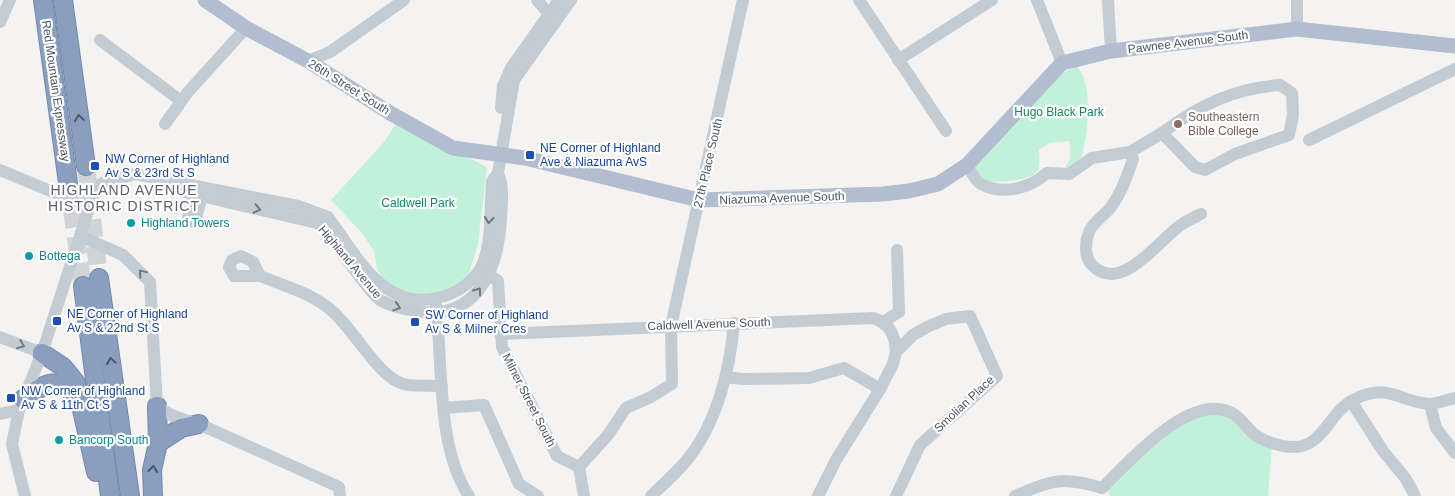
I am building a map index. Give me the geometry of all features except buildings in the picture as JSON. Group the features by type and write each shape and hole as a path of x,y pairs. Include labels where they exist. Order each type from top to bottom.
{"highway":[{"name":"Red Mountain Expressway","path":"43,0 68,183"},
{"name":"Red Mountain Expressway","path":"63,0 86,166"},
{"path":"99,278 130,496"},
{"path":"82,286 110,496"},
{"path":"42,353 63,367 76,383 101,496"},
{"path":"21,404 44,385 57,383 66,386 80,400"},
{"path":"153,496 152,470 158,443 157,406"},
{"path":"158,443 181,428 199,424"}],"main road":[{"name":"26th Street South","path":"205,0 246,28 308,61 390,112 453,148 501,154"},
{"name":"Pawnee Avenue South","path":"1062,63 1111,51 1297,29 1455,46"},
{"path":"966,165 1062,63"},
{"name":"Niazuma Avenue South","path":"501,154 525,158 699,200 909,191 938,184 966,165"}],"street":[{"path":"0,22 10,0"},
{"path":"308,61 330,52 404,0"},
{"path":"537,0 553,18"},
{"name":"Highland Avenue","path":"553,18 558,0"},
{"name":"Highland Avenue","path":"199,191 317,223 324,228 378,298 394,307 437,313 458,308 475,297 500,238 502,182 498,173 504,124 500,117 502,86 511,68 553,18 571,0"},
{"name":"27th Place South","path":"579,467 608,435 626,408 651,397 672,384 671,326 743,0"},
{"path":"858,0 946,131"},
{"path":"898,60 992,0"},
{"path":"1038,0 1062,63"},
{"path":"1108,0 1111,51"},
{"path":"1297,0 1297,29"},
{"path":"165,124 181,102 246,28"},
{"path":"100,40 181,102"},
{"path":"1309,140 1455,69"},
{"path":"966,165 979,183 1003,191 1019,188 1040,179 1048,173 1069,174 1092,158 1132,155 1162,133 1188,114 1222,97 1256,86 1280,84 1292,93 1293,116 1289,135 1235,154 1205,170 1195,167 1162,133"},
{"path":"1132,155 1124,185 1110,208 1089,231 1086,246 1088,260 1098,272 1107,275 1137,266 1178,227 1200,214"},
{"path":"0,170 89,207"},
{"name":"Highland Avenue","path":"25,496 12,444 21,404 42,353 94,193 102,183 125,176 134,181 298,206 328,217 374,280 392,294 418,300 435,298 457,291 485,272"},
{"path":"80,236 123,254 150,282 157,406 171,415 199,424 340,491"},
{"path":"896,352 896,340 891,329 883,322 899,312 897,250"},
{"name":"Milner Street South","path":"485,272 498,281 502,347 557,456 579,467"},
{"path":"260,276 308,295 327,306 344,322 392,379 404,385 442,386"},
{"path":"435,298 444,408 453,460 462,484 469,496"},
{"name":"Smolian Place","path":"818,496 836,460 880,389 893,364 896,352 913,335 927,327 946,319 970,316 997,376 920,445 896,496"},
{"name":"Caldwell Avenue South","path":"500,334 873,318 883,322"},
{"path":"651,496 688,459 709,424 726,377 734,323"},
{"path":"0,337 42,353"},
{"path":"726,377 742,379 809,378 844,368 880,389"},
{"path":"1015,496 1050,482 1074,480 1104,492 1147,444 1182,418 1202,409 1216,408 1228,411 1256,435 1281,446 1293,447 1307,445 1327,430 1338,411 1351,401 1376,392 1388,392 1430,404 1455,398"},
{"path":"1351,401 1383,451 1406,479 1415,496"},
{"path":"0,414 21,404"},
{"path":"1430,404 1436,428 1455,453"},
{"path":"444,408 484,405 520,484 538,496"},
{"path":"579,467 584,496"}],"green space":[{"name":"Hugo Black Park","path":"1075,66 1081,73 1088,98 1085,144 1077,165 1065,168 1070,159 1070,141 1049,143 1039,150 1038,170 1034,174 1011,181 981,181 974,172 979,152 1042,86"},
{"name":"Caldwell Park","path":"397,122 487,167 478,244 468,277 458,287 423,296 386,284 377,269 374,251 361,232 331,200 385,141"},
{"path":"1221,412 1272,446 1268,496 1110,496 1107,487 1186,419"}],"tunnel":[{"path":"86,166 99,278"},
{"path":"68,183 83,286"}],"place":[{"name":"Southeastern Bible College","path":"1178,124"},
{"name":"NE Corner of Highland Ave & Niazuma AvS","path":"530,155"},
{"name":"NW Corner of Highland Av S & 23rd St S","path":"95,166"},
{"name":"Highland Towers","path":"131,223"},
{"name":"Bottega","path":"29,256"},
{"name":"NE Corner of Highland Av S & 22nd St S","path":"57,321"},
{"name":"SW Corner of Highland Av S & Milner Cres","path":"415,322"},
{"name":"NW Corner of Highland Av S & 11th Ct S","path":"11,398"},
{"name":"Bancorp South","path":"59,440"}],"district":[{"name":"HIGHLAND AVENUE HISTORIC DISTRICT","path":"124,198"}]}
